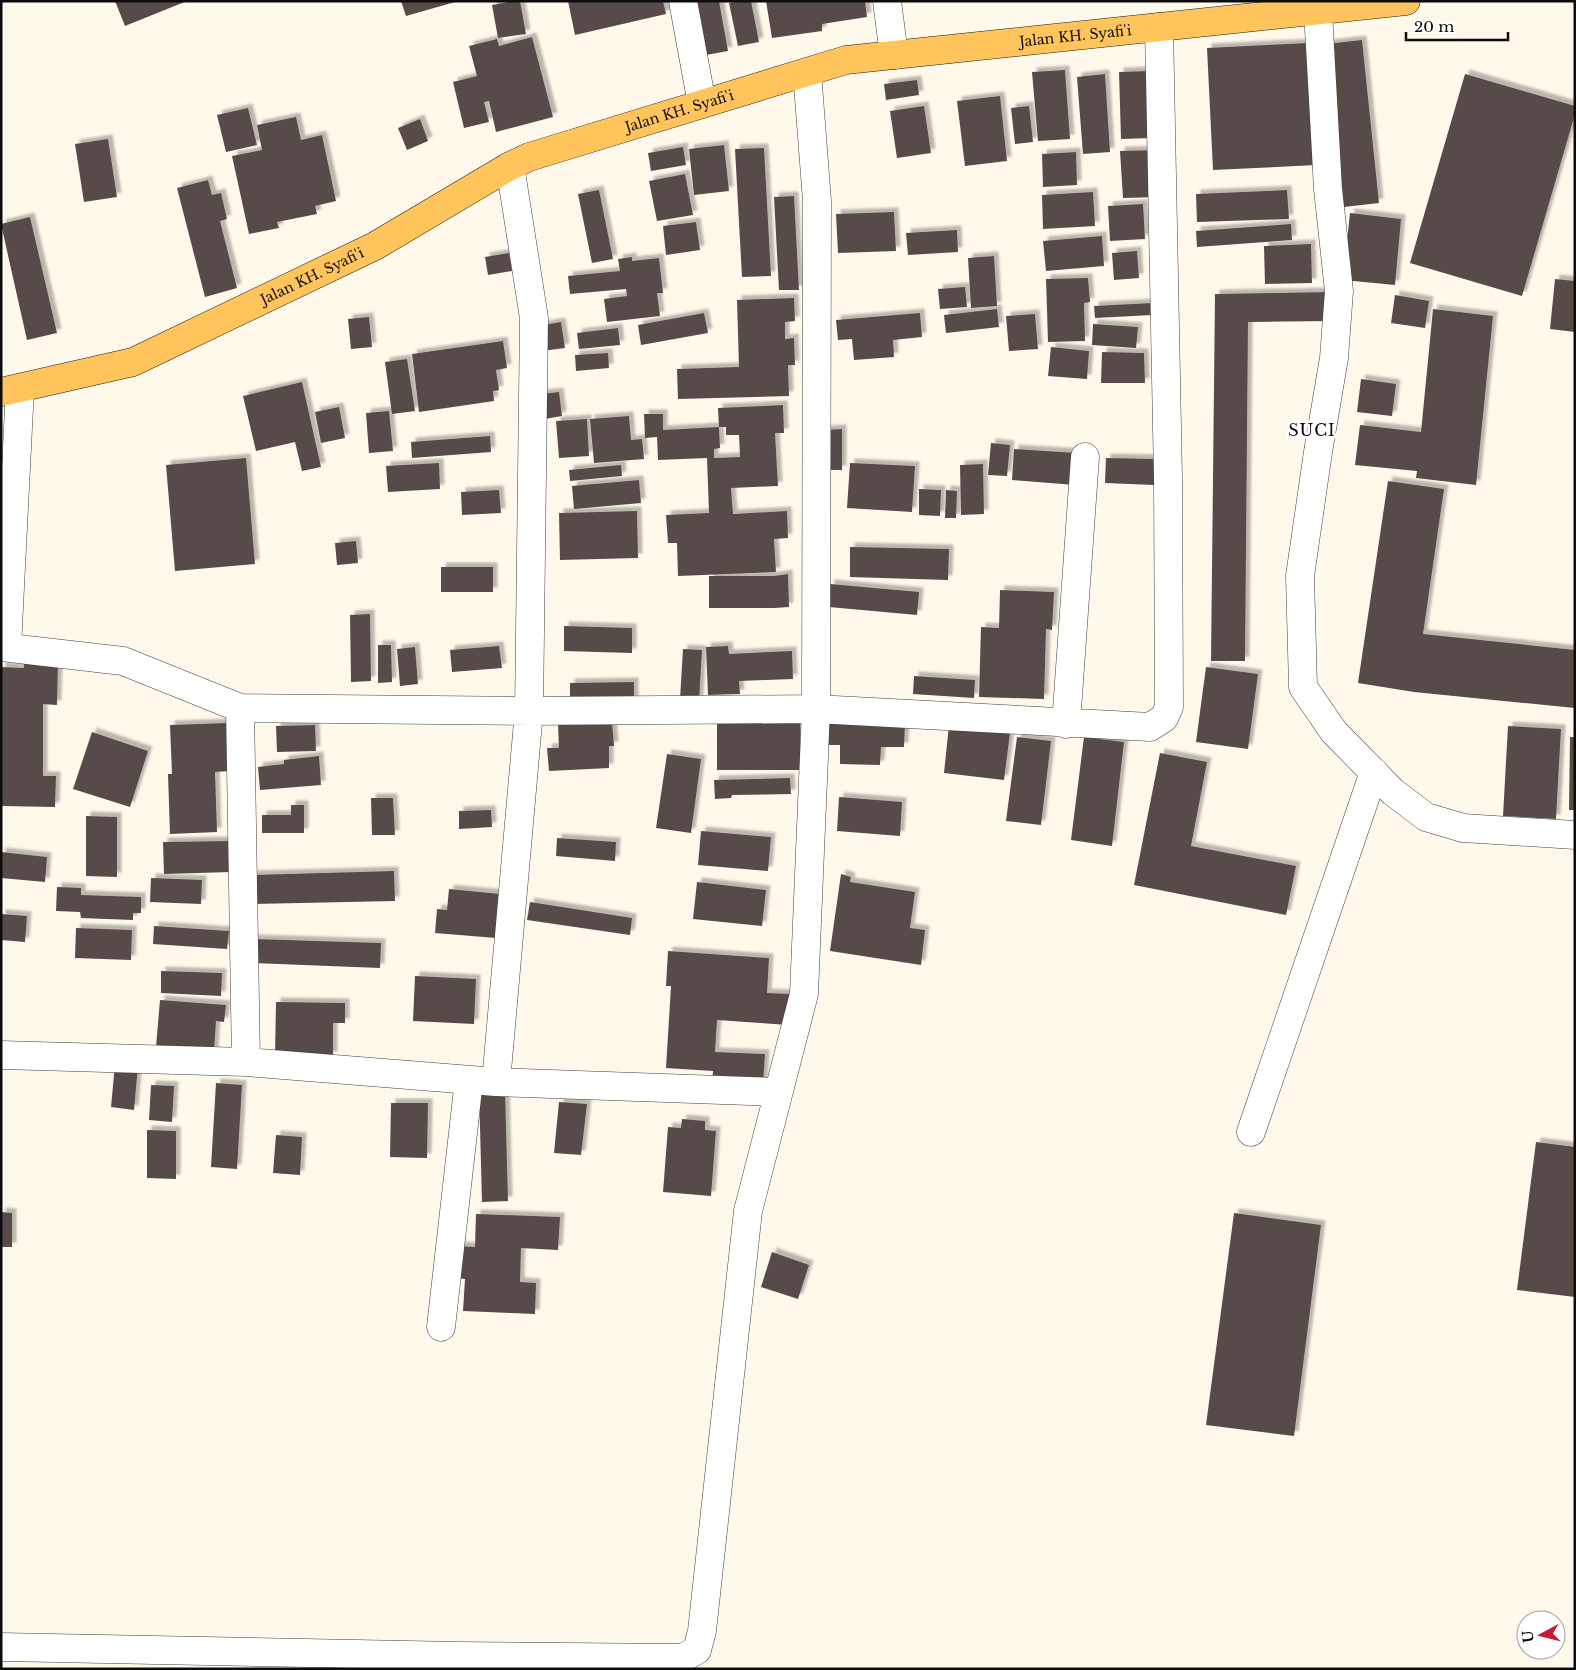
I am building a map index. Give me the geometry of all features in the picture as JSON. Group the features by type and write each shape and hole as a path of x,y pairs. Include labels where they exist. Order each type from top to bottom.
{"main road":[{"name":"Jalan KH. Syafi'i","path":"11,390 134,362 375,246 510,166 529,157 846,60 1329,7 1406,1"}],"street":[{"path":"683,1 702,104"},
{"path":"886,1 894,55"},
{"path":"1329,7 1328,189 1339,291 1334,358 1300,576 1303,687 1334,732 1394,792 1426,818 1463,828 1575,835"},
{"path":"11,390 4,647 123,661 240,708 529,711 816,709 1150,728 1164,718 1169,708 1168,467 1159,27"},
{"path":"1,1647 459,1656 683,1658 697,1650 702,1631 748,1212 804,994 816,709 816,201 807,72"},
{"path":"441,1327 482,1081 529,711 534,318 510,166"},
{"path":"1066,724 1085,457"},
{"path":"240,708 246,1062"},
{"path":"1251,1132 1374,772"},
{"path":"1,1055 246,1062 482,1081 778,1092"}],"building":[{"path":"115,1 187,1 125,26"},
{"path":"401,1 455,1 455,2 406,16"},
{"path":"520,1 526,34 498,38 492,5"},
{"path":"568,1 663,1 666,14 575,35"},
{"path":"696,1 719,1 728,51 706,55"},
{"path":"751,1 759,42 738,46 729,3"},
{"path":"766,1 865,1 867,17 822,24 822,31 772,38"},
{"path":"532,37 553,117 496,132 489,101 484,102 489,122 464,128 453,82 477,76 469,46 497,39 499,46"},
{"path":"1362,40 1379,203 1344,207 1326,44"},
{"path":"1309,43 1316,165 1213,170 1207,48"},
{"path":"1065,70 1070,139 1038,141 1032,72"},
{"path":"1150,71 1152,138 1121,139 1119,72"},
{"path":"1105,74 1110,152 1083,154 1077,77"},
{"path":"1465,74 1575,106 1575,114 1522,296 1410,263"},
{"path":"917,80 919,95 886,100 884,84"},
{"path":"1000,96 1007,161 965,166 957,101"},
{"path":"924,106 931,153 897,158 890,111"},
{"path":"1029,106 1033,142 1015,144 1011,108"},
{"path":"248,108 257,145 226,152 217,115"},
{"path":"296,117 301,140 322,135 336,201 315,206 317,214 277,222 279,228 249,234 232,156 262,150 257,125"},
{"path":"420,119 428,141 407,150 398,128"},
{"path":"108,139 117,197 84,202 75,144"},
{"path":"724,145 729,191 694,195 689,149"},
{"path":"683,147 686,165 651,171 648,153"},
{"path":"764,148 771,276 742,277 735,149"},
{"path":"1157,150 1159,197 1123,198 1120,151"},
{"path":"1076,152 1077,185 1043,187 1042,154"},
{"path":"685,174 693,215 657,221 649,181"},
{"path":"208,180 212,195 221,193 227,219 220,221 237,288 205,297 177,188"},
{"path":"599,190 613,259 592,263 578,194"},
{"path":"1287,190 1289,219 1197,222 1196,194"},
{"path":"1093,192 1095,226 1043,229 1042,195"},
{"path":"794,196 799,290 779,290 774,197"},
{"path":"1143,204 1145,239 1110,241 1108,206"},
{"path":"894,212 896,251 838,253 836,214"},
{"path":"1350,213 1401,219 1395,285 1343,280"},
{"path":"30,217 57,333 27,340 1,224"},
{"path":"696,222 700,250 666,255 663,226"},
{"path":"1291,224 1292,240 1197,247 1196,231"},
{"path":"957,230 958,252 908,255 906,233"},
{"path":"1102,236 1104,266 1046,271 1043,241"},
{"path":"1311,244 1312,283 1265,284 1264,246"},
{"path":"1137,251 1139,278 1114,280 1112,253"},
{"path":"509,253 512,271 488,275 485,257"},
{"path":"994,256 997,306 971,308 968,258"},
{"path":"632,257 632,261 659,258 663,293 657,293 660,316 607,322 604,299 627,296 626,289 570,294 568,276 620,271 618,259"},
{"path":"1088,278 1090,302 1084,303 1085,341 1048,342 1046,279"},
{"path":"1555,279 1575,281 1575,332 1550,329"},
{"path":"965,287 967,307 940,309 938,289"},
{"path":"1332,292 1333,321 1248,322 1245,661 1211,661 1215,294"},
{"path":"1395,295 1429,301 1425,328 1391,323"},
{"path":"794,298 795,321 785,322 785,339 794,338 795,365 788,365 789,396 678,399 677,369 739,367 737,300"},
{"path":"1152,303 1152,315 1095,318 1094,306"},
{"path":"997,309 999,327 946,333 944,315"},
{"path":"1433,309 1493,316 1476,485 1416,478 1417,471 1355,465 1360,425 1421,432"},
{"path":"704,313 708,333 641,345 638,325"},
{"path":"920,313 922,337 893,340 894,357 854,360 852,339 838,340 836,320"},
{"path":"1035,314 1038,349 1009,351 1006,316"},
{"path":"369,317 372,347 351,349 348,319"},
{"path":"561,322 565,348 542,351 538,326"},
{"path":"1093,324 1138,327 1136,348 1092,345"},
{"path":"618,328 620,345 579,349 577,333"},
{"path":"503,341 507,368 496,370 499,390 493,391 494,401 419,412 412,354"},
{"path":"1051,347 1089,351 1087,379 1048,376"},
{"path":"1102,352 1144,353 1145,383 1101,383"},
{"path":"608,353 609,368 576,371 575,355"},
{"path":"407,359 415,411 392,414 385,362"},
{"path":"1361,379 1396,384 1392,416 1357,412"},
{"path":"302,382 321,467 302,471 295,442 256,451 243,396"},
{"path":"559,392 562,416 545,419 542,394"},
{"path":"783,405 784,433 775,433 778,486 731,488 733,514 787,511 788,538 774,539 776,572 678,576 677,543 668,543 666,515 709,513 707,458 658,460 657,437 645,438 644,414 663,414 663,430 719,427 718,408","holes":["719,427 726,427 726,435 739,435 740,457 714,458 714,449 720,448"]},
{"path":"339,407 345,438 321,443 315,412"},
{"path":"389,411 393,451 369,453 366,413"},
{"path":"629,416 631,440 642,439 644,459 594,463 590,419"},
{"path":"587,419 589,456 559,458 556,421"},
{"path":"842,429 842,470 826,470 825,430"},
{"path":"490,436 491,452 412,458 411,442"},
{"path":"991,443 1010,445 1007,476 988,475"},
{"path":"1014,449 1077,453 1075,485 1012,480"},
{"path":"246,458 255,564 175,571 166,465"},
{"path":"1106,458 1155,459 1154,485 1105,483"},
{"path":"439,463 440,489 388,492 386,466"},
{"path":"850,463 915,466 912,512 847,508"},
{"path":"983,464 984,514 961,515 960,465"},
{"path":"621,465 622,476 570,481 569,470"},
{"path":"639,480 641,503 574,509 572,486"},
{"path":"1388,481 1444,489 1423,634 1575,650 1575,708 1414,692 1358,683"},
{"path":"919,489 941,490 940,516 919,515"},
{"path":"499,490 501,513 462,515 461,492"},
{"path":"946,490 957,491 956,518 945,518"},
{"path":"637,511 638,558 560,560 559,513"},
{"path":"356,541 358,563 337,565 335,543"},
{"path":"850,547 949,549 948,580 850,577"},
{"path":"441,567 493,567 493,592 441,592"},
{"path":"788,574 789,607 709,608 709,576 774,576"},
{"path":"830,584 919,592 917,615 829,607"},
{"path":"1000,590 1054,592 1052,630 1046,629 1044,699 979,697 981,627 999,628"},
{"path":"370,614 371,681 351,682 350,615"},
{"path":"564,626 632,628 632,653 564,651"},
{"path":"378,645 391,645 392,682 378,683"},
{"path":"499,646 502,668 452,672 450,650"},
{"path":"728,646 729,654 792,651 793,679 739,681 740,694 708,695 706,647"},
{"path":"415,647 418,684 400,686 397,649"},
{"path":"683,649 702,650 699,701 680,699"},
{"path":"24,663 58,663 57,705 43,704 43,776 56,776 55,807 1,806 1,667 24,668"},
{"path":"1206,667 1258,674 1248,749 1196,742"},
{"path":"914,676 975,680 974,698 913,694"},
{"path":"634,682 634,701 570,702 570,683"},
{"path":"717,719 800,719 801,770 717,770"},
{"path":"827,721 905,723 904,747 881,747 880,765 840,764 840,745 826,745"},
{"path":"612,722 614,746 609,746 609,768 549,771 547,748 559,748 558,724"},
{"path":"228,723 230,771 215,772 217,832 170,834 168,774 172,774 170,725"},
{"path":"315,725 316,751 277,752 276,726"},
{"path":"949,725 1010,733 1004,780 944,773"},
{"path":"1508,726 1561,729 1556,819 1503,816"},
{"path":"92,732 148,751 130,807 73,789"},
{"path":"1017,737 1051,741 1041,825 1006,821"},
{"path":"1084,737 1124,742 1112,846 1071,840"},
{"path":"1570,737 1575,737 1575,810 1569,810"},
{"path":"1160,753 1207,762 1191,846 1296,866 1286,915 1134,885"},
{"path":"667,754 701,759 691,833 656,828"},
{"path":"319,756 321,785 260,790 258,767 284,764 284,760"},
{"path":"790,778 791,794 732,795 731,798 715,799 714,780"},
{"path":"839,797 902,802 900,836 837,831"},
{"path":"371,798 393,798 395,835 372,835"},
{"path":"291,805 304,805 304,833 262,833 262,815 291,815"},
{"path":"491,810 492,827 459,829 459,811"},
{"path":"86,816 117,817 117,877 86,876"},
{"path":"701,831 771,837 768,871 698,865"},
{"path":"557,838 616,842 615,861 556,856"},
{"path":"230,841 231,872 164,874 163,842"},
{"path":"1,852 47,857 45,882 1,878"},
{"path":"394,871 395,901 253,904 252,875"},
{"path":"841,874 851,877 850,882 915,892 910,928 925,930 921,965 830,951"},
{"path":"151,878 202,880 201,904 150,902"},
{"path":"697,882 766,890 762,926 693,919"},
{"path":"57,887 81,888 81,895 141,897 141,913 133,913 133,920 81,918 80,912 56,911"},
{"path":"449,889 500,894 496,938 435,933 437,909 447,910"},
{"path":"530,902 632,918 630,935 527,920"},
{"path":"1,914 27,916 25,942 1,940"},
{"path":"154,926 229,931 227,949 153,944"},
{"path":"76,928 132,930 131,960 75,958"},
{"path":"253,939 381,943 380,968 253,963"},
{"path":"668,951 769,958 767,993 790,994 788,1025 717,1020 715,1052 765,1054 763,1085 712,1084 713,1071 666,1068 671,986 666,986"},
{"path":"161,971 222,973 221,996 161,993"},
{"path":"415,976 476,979 474,1024 413,1021"},
{"path":"160,1000 226,1005 224,1022 216,1021 214,1052 156,1047"},
{"path":"276,1002 345,1003 345,1023 333,1023 333,1056 275,1056"},
{"path":"115,1064 138,1066 134,1110 111,1107"},
{"path":"216,1083 242,1085 237,1169 211,1167"},
{"path":"151,1085 174,1086 172,1122 149,1120"},
{"path":"479,1089 505,1089 508,1201 482,1202"},
{"path":"559,1102 587,1104 581,1155 554,1153"},
{"path":"391,1103 428,1103 427,1158 390,1157"},
{"path":"682,1119 705,1121 705,1130 716,1131 711,1196 663,1192 668,1127 681,1128"},
{"path":"147,1130 176,1131 176,1179 147,1178"},
{"path":"276,1135 302,1137 300,1175 273,1173"},
{"path":"1536,1142 1575,1147 1575,1297 1517,1290"},
{"path":"1,1212 12,1213 12,1247 1,1247"},
{"path":"1234,1213 1321,1225 1294,1436 1206,1425"},
{"path":"476,1214 560,1217 558,1250 521,1248 520,1282 536,1283 535,1314 463,1311 465,1279 454,1278 455,1246 475,1247"},
{"path":"772,1252 809,1265 798,1299 761,1287"}],"district":[{"name":"SUCI","path":"1312,430"}]}
